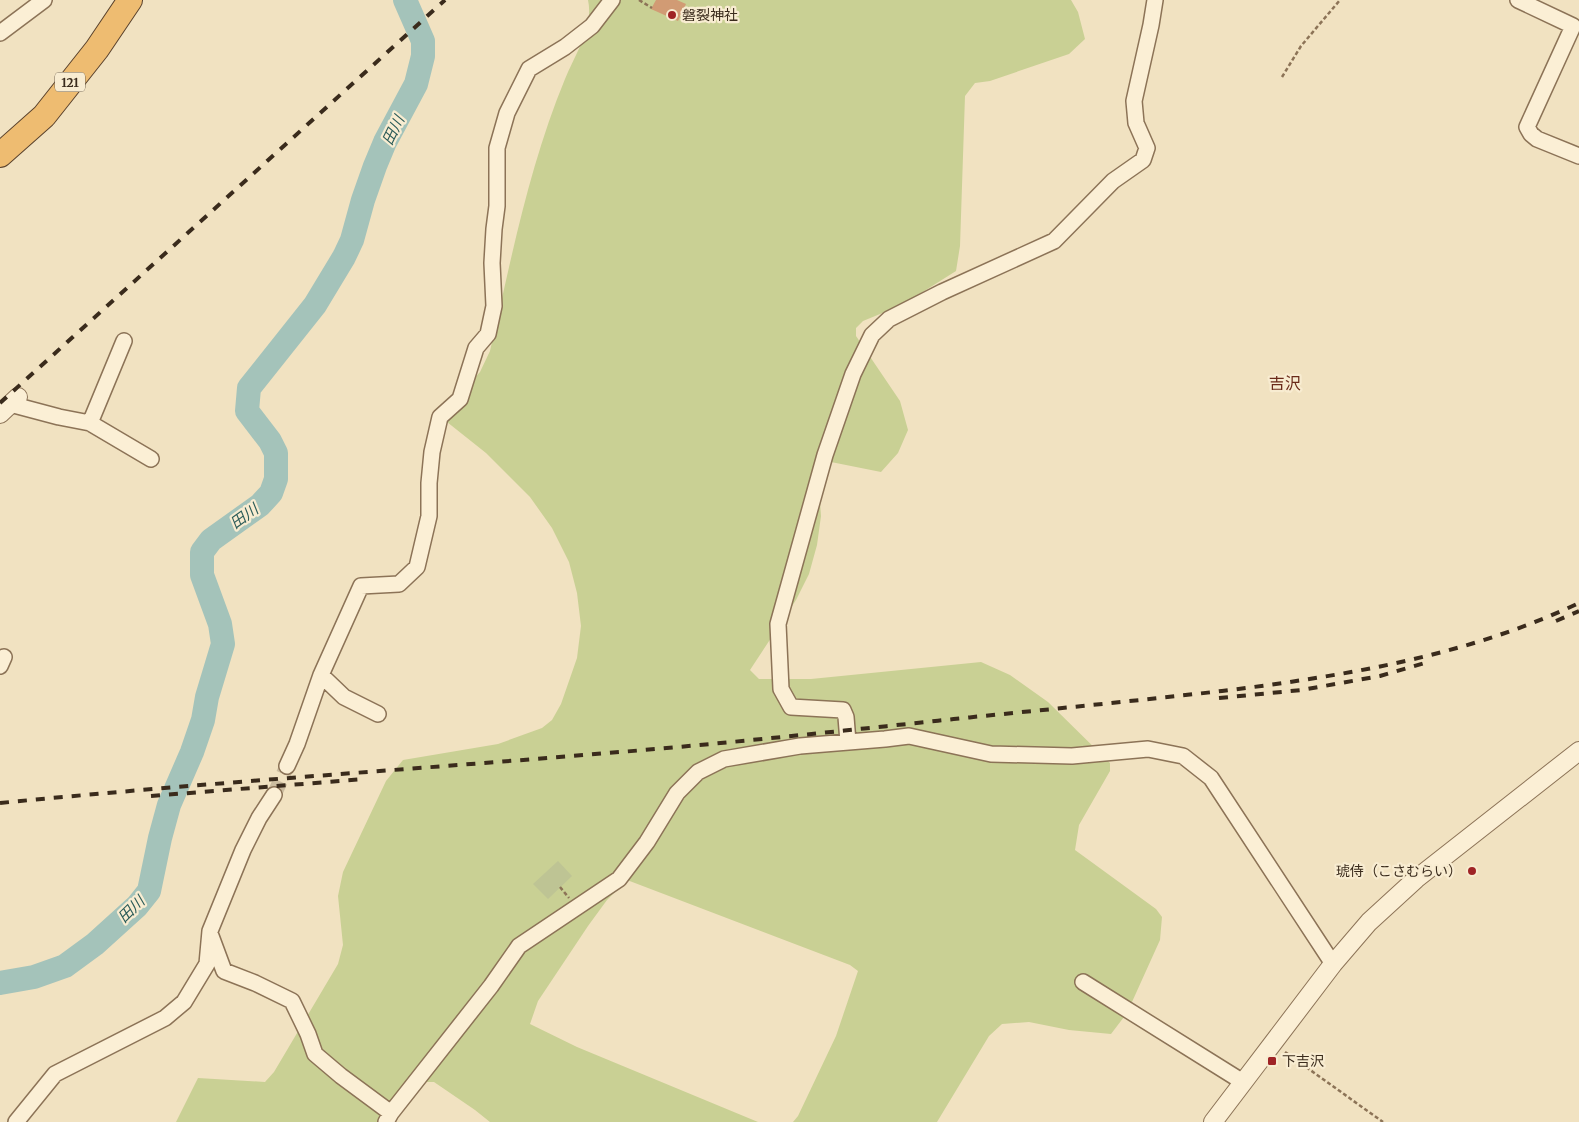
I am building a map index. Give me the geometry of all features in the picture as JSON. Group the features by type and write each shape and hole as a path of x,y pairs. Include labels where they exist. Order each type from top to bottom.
{"highway":[{"name":"121","path":"0,155 44,116 97,49 130,0"}],"street":[{"path":"0,34 44,0"},
{"path":"287,766 297,744 321,675 361,586 400,584 417,567 429,516 429,483 432,452 440,417 460,399 476,348 488,334 494,306 492,263 497,206 497,148 507,113 529,69 565,47 592,26 612,0"},
{"path":"848,742 846,718 843,710 791,706 781,689 778,624 824,455 853,374 872,335 890,319 942,292 1054,241 1113,181 1143,160 1147,148 1136,123 1134,101 1150,34 1155,0"},
{"path":"1518,0 1573,26 1527,127 1537,139 1579,156"},
{"path":"90,423 124,341"},
{"path":"9,405 90,423 151,459"},
{"path":"321,675 344,697 378,714"},
{"path":"210,931 224,971 255,983 292,1001 308,1034 315,1054 388,1118 491,986 519,946 619,878 647,842 676,793 698,772 724,759 800,746 909,736 991,754 1072,756 1148,749 1183,756 1211,778 1333,964"},
{"path":"1213,1122 1333,964 1369,922 1416,879 1579,751"},
{"path":"16,1122 55,1074 164,1018 184,1002 207,964 210,931 247,842 259,818 274,795"},
{"path":"1083,982 1243,1082"}],"path":[{"path":"638,0 652,8"},
{"path":"1282,77 1301,46 1340,0"},
{"path":"1272,1043 1383,1122"}],"green space":[{"path":"588,0 1071,0 1078,12 1085,39 1069,54 990,81 975,83 965,96 960,246 956,271 902,305 863,321 856,328 856,336 900,401 908,430 898,453 881,472 821,460 817,463 821,516 817,545 809,574 796,600 750,670 759,679 811,679 981,662 1010,675 1048,702 1110,763 1110,771 1079,825 1075,850 1156,909 1162,917 1160,940 1127,1013 1111,1034 1069,1030 1029,1022 1002,1024 989,1036 937,1122 793,1122 798,1116 836,1036 858,971 850,965 627,880 607,900 588,926 538,1001 530,1024 577,1047 758,1122 490,1122 434,1082 421,1082 389,1122 176,1122 198,1078 265,1082 274,1072 338,964 343,945 338,896 343,872 386,781 403,760 498,744 542,728 552,720 561,704 577,658 581,626 577,593 569,562 552,528 530,497 486,453 447,422 442,411 480,372 490,351 513,248 531,179 552,112 586,30 589,10"},
{"path":"558,861 572,876 548,899 533,884"}],"building":[{"name":"磐裂神社","path":"656,0 677,0 686,4 678,21 651,9"}],"waterway":[{"name":"田川","path":"0,983 34,977 65,966 95,944 137,906 149,891 169,805 192,752 203,720 207,697 223,644 220,624 202,575 202,552 211,540 260,505 271,493 276,479 276,453 270,441 247,411 249,388 315,305 344,257 352,240 375,166 385,142 416,84 423,56 423,41 405,0"}],"tunnel":[{"path":"274,795 287,766"}],"railway":[{"path":"0,403 445,0"},
{"path":"0,803 702,745 1222,691 1359,671 1449,650 1493,637 1579,603"},
{"path":"1556,621 1579,611"},
{"path":"1219,698 1302,690 1380,676 1425,663"},
{"path":"151,796 365,779"}],"place":[{"name":"磐裂神社","path":"672,15"},
{"name":"琥侍（こさむらい）","path":"1472,871"},
{"name":"下吉沢","path":"1272,1061"}],"district":[{"name":"吉沢","path":"1285,383"}]}
